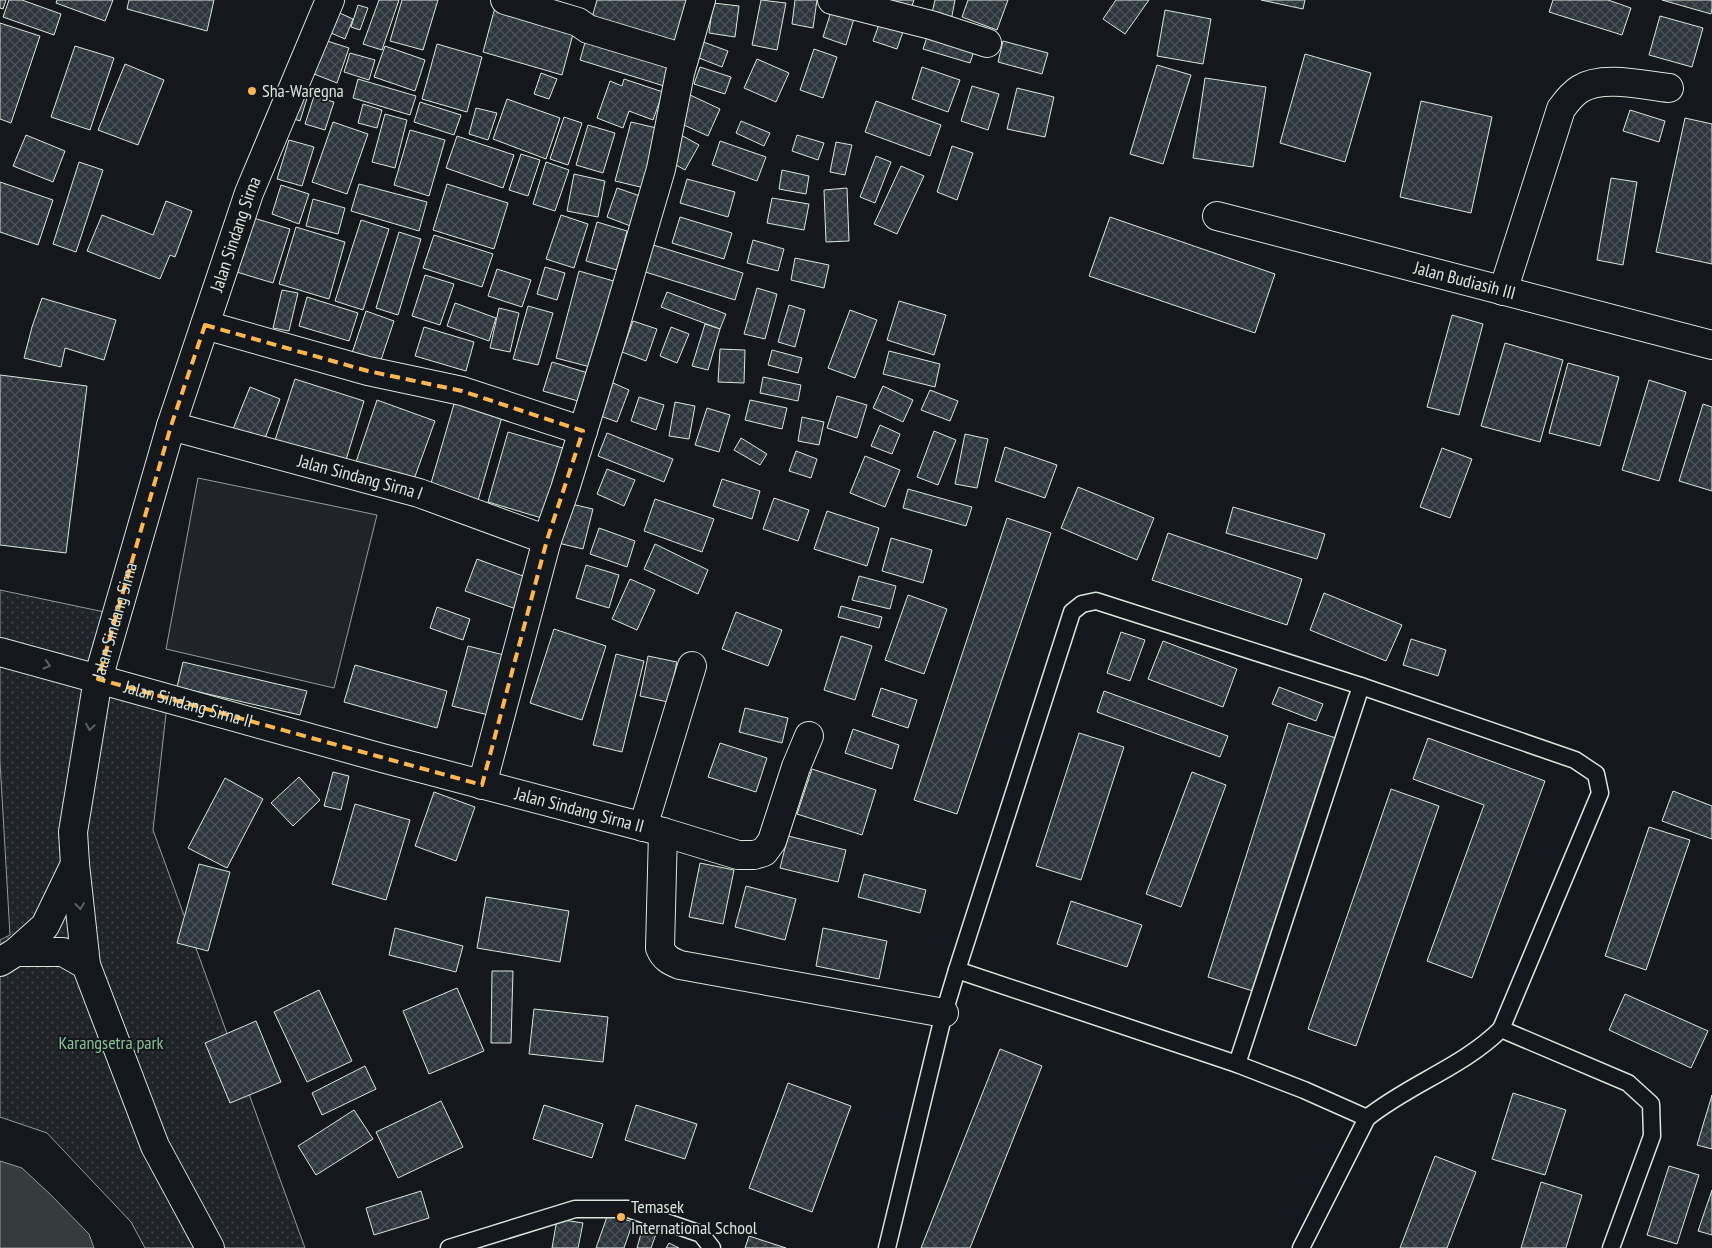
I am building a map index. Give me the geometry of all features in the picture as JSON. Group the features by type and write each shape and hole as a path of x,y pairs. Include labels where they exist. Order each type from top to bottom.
{"street":[{"name":"Jalan Sindang Sirna","path":"210,1248 155,1146 86,965 73,832 98,679 171,426 249,193 330,0"},
{"path":"505,0 578,22 588,29 684,58"},
{"path":"482,784 547,540 583,431 662,168 684,58 702,0"},
{"path":"832,0 930,25 987,43"},
{"path":"1503,290 1561,109 1568,99 1579,89 1589,84 1601,82 1669,88"},
{"name":"Jalan Budiasih III","path":"1217,216 1712,345"},
{"path":"206,325 368,371 462,391 583,431"},
{"name":"Jalan Sindang Sirna I","path":"171,426 419,493 547,540"},
{"name":"Jalan Sindang Sirna II","path":"0,652 653,829 660,948 663,955 669,961 680,965 944,1013"},
{"path":"692,666 653,829 738,855 754,855 764,852 772,841 796,766 809,736"},
{"path":"8,957 45,926 75,864"},
{"path":"8,957 63,952 86,965"}],"lane":[{"path":"887,1248 944,1013 1072,612 1082,604 1096,601 1360,686 1575,760 1596,774 1600,793 1501,1029 1485,1045 1384,1104 1367,1118 1301,1248"},
{"path":"1237,1064 1360,686"},
{"path":"958,970 1237,1064 1304,1090 1367,1118"},
{"path":"1501,1029 1628,1083 1651,1104 1652,1136 1611,1248"},
{"path":"449,1248 575,1208 628,1209 701,1234 712,1248"}],"highlighted area":[{"path":"205,325 368,371 462,391 583,431 547,540 482,785 98,679 171,426"}],"green space":[{"path":"198,478 377,515 334,688 166,649"},
{"name":"Karangsetra park","path":"0,590 114,614 94,688 167,705 153,830 305,1248 145,1248 131,1222 47,1133 0,1117 0,940 10,935 0,762"}],"shaded area":[{"path":"0,1161 22,1168 89,1234 94,1248 0,1248"}],"building":[{"path":"0,0 6,0 3,9 0,8"},
{"path":"9,0 22,0 61,14 54,35 3,17"},
{"path":"57,0 113,0 105,21 56,3"},
{"path":"129,0 214,0 207,31 127,9"},
{"path":"379,0 399,0 382,50 363,44"},
{"path":"402,0 438,0 423,50 390,41"},
{"path":"497,0 576,23 562,75 483,52"},
{"path":"597,0 695,0 679,54 589,28"},
{"path":"761,0 786,3 777,50 752,45"},
{"path":"795,0 817,0 813,28 792,24"},
{"path":"883,0 914,0 911,9"},
{"path":"935,0 955,0 951,21 931,17"},
{"path":"968,0 1008,0 997,30 962,17"},
{"path":"1116,0 1149,0 1125,34 1103,19"},
{"path":"1261,0 1305,0 1303,9"},
{"path":"1553,0 1608,0 1631,8 1622,35 1549,12"},
{"path":"1662,0 1712,0 1711,14"},
{"path":"713,3 739,6 735,37 709,33"},
{"path":"358,5 368,8 360,30 351,27"},
{"path":"833,5 856,12 846,45 823,37"},
{"path":"333,10 353,19 345,39 324,30"},
{"path":"1165,10 1211,19 1203,64 1157,56"},
{"path":"882,16 906,23 897,49 873,41"},
{"path":"1660,16 1703,28 1692,67 1649,55"},
{"path":"0,23 40,36 11,123 0,119"},
{"path":"930,28 977,42 970,63 923,49"},
{"path":"588,32 672,58 664,86 580,60"},
{"path":"321,39 349,48 337,83 309,72"},
{"path":"695,39 728,51 722,67 689,54"},
{"path":"1003,41 1048,53 1042,74 998,62"},
{"path":"437,44 482,57 467,112 422,99"},
{"path":"75,46 114,58 90,130 51,117"},
{"path":"385,46 425,60 415,91 374,77"},
{"path":"814,49 837,57 823,98 800,90"},
{"path":"350,53 375,60 369,80 344,72"},
{"path":"1305,54 1371,73 1345,162 1280,143"},
{"path":"757,59 789,73 776,102 744,88"},
{"path":"125,64 164,80 138,145 98,130"},
{"path":"1157,65 1191,75 1163,164 1130,154"},
{"path":"700,67 731,77 725,94 694,84"},
{"path":"922,67 960,80 948,112 912,99"},
{"path":"541,73 557,79 549,99 534,94"},
{"path":"1205,78 1266,87 1253,167 1193,158"},
{"path":"358,79 416,96 410,115 353,98"},
{"path":"624,79 663,92 653,120 629,111 623,128 597,118 610,81 622,86"},
{"path":"972,86 999,94 988,130 961,121"},
{"path":"1017,88 1054,97 1045,137 1007,129"},
{"path":"296,91 308,95 300,121 288,117"},
{"path":"688,94 720,109 708,136 675,121"},
{"path":"314,96 334,102 325,130 305,124"},
{"path":"507,99 560,118 546,159 493,139"},
{"path":"876,101 941,125 930,156 865,132"},
{"path":"1421,101 1492,117 1471,213 1400,197"},
{"path":"420,102 461,115 454,135 414,122"},
{"path":"363,104 382,110 377,128 358,123"},
{"path":"476,108 497,113 488,140 469,134"},
{"path":"1630,110 1665,121 1659,142 1623,131"},
{"path":"385,114 407,120 395,168 372,162"},
{"path":"564,117 582,123 568,165 550,159"},
{"path":"1685,118 1712,124 1712,264 1656,252"},
{"path":"741,121 770,133 764,146 736,133"},
{"path":"333,122 368,134 347,194 312,182"},
{"path":"631,122 665,130 649,189 615,181"},
{"path":"588,125 615,133 603,173 576,165"},
{"path":"410,130 445,140 429,196 394,185"},
{"path":"26,135 65,151 53,182 13,166"},
{"path":"681,135 699,145 685,170 667,160"},
{"path":"797,135 824,143 818,160 792,151"},
{"path":"457,136 514,155 503,188 446,168"},
{"path":"289,140 314,147 302,186 277,179"},
{"path":"720,141 766,157 757,181 712,165"},
{"path":"836,142 852,145 845,175 830,172"},
{"path":"952,146 973,153 957,200 937,192"},
{"path":"521,154 540,160 528,196 509,190"},
{"path":"876,156 891,162 875,203 860,197"},
{"path":"79,162 103,170 76,252 53,244"},
{"path":"546,162 569,170 555,211 533,204"},
{"path":"901,166 924,176 897,234 874,224"},
{"path":"782,170 809,176 806,194 779,189"},
{"path":"574,174 605,181 598,217 567,211"},
{"path":"1611,178 1637,182 1623,265 1597,260"},
{"path":"687,179 735,192 728,217 680,203"},
{"path":"0,182 53,200 38,245 0,232"},
{"path":"359,184 427,202 419,231 351,211"},
{"path":"447,184 508,203 494,249 433,230"},
{"path":"281,185 309,194 299,224 272,214"},
{"path":"617,188 643,197 633,227 607,217"},
{"path":"847,188 849,241 826,242 824,190"},
{"path":"772,198 809,204 804,230 767,223"},
{"path":"313,199 345,208 338,234 306,226"},
{"path":"166,201 192,211 175,257 170,255 160,279 87,251 102,215 153,235"},
{"path":"561,215 588,224 574,268 546,259"},
{"path":"247,216 290,229 273,283 230,270"},
{"path":"680,217 732,233 724,259 672,243"},
{"path":"1110,217 1275,274 1255,333 1089,276"},
{"path":"361,220 389,229 363,310 335,301"},
{"path":"597,222 627,231 617,270 586,261"},
{"path":"296,227 345,242 329,299 279,284"},
{"path":"399,232 421,239 398,315 376,308"},
{"path":"434,235 493,254 482,287 423,268"},
{"path":"753,240 784,249 778,271 747,263"},
{"path":"647,243 743,273 735,300 639,270"},
{"path":"795,258 829,265 824,288 791,280"},
{"path":"545,267 565,273 557,300 537,294"},
{"path":"497,269 531,280 522,307 488,296"},
{"path":"579,271 617,282 594,368 556,358"},
{"path":"425,275 454,284 440,325 412,316"},
{"path":"757,288 777,294 765,339 744,334"},
{"path":"282,290 298,293 289,331 273,328"},
{"path":"667,292 726,314 720,329 661,307"},
{"path":"307,297 358,313 349,341 299,326"},
{"path":"42,298 116,320 104,360 65,348 61,367 24,358"},
{"path":"899,301 946,315 934,355 887,340"},
{"path":"455,303 496,318 489,341 447,326"},
{"path":"789,305 805,310 795,347 778,342"},
{"path":"528,306 553,313 538,365 513,359"},
{"path":"499,308 519,313 510,352 490,348"},
{"path":"850,310 877,320 855,378 828,368"},
{"path":"366,311 394,321 379,366 351,356"},
{"path":"1452,315 1483,324 1459,415 1427,407"},
{"path":"633,321 657,329 646,361 622,352"},
{"path":"705,324 720,329 708,370 692,366"},
{"path":"424,327 474,342 466,371 415,356"},
{"path":"671,327 689,334 677,363 660,356"},
{"path":"1505,343 1563,360 1540,442 1481,426"},
{"path":"720,349 745,350 744,383 718,382"},
{"path":"772,350 802,358 798,373 768,365"},
{"path":"889,351 940,364 935,387 883,374"},
{"path":"552,362 588,373 578,401 543,391"},
{"path":"1568,363 1619,377 1600,446 1549,433"},
{"path":"0,375 87,386 66,553 0,545"},
{"path":"763,377 801,385 798,401 760,393"},
{"path":"295,379 364,401 346,460 275,440"},
{"path":"1649,380 1686,392 1659,481 1622,470"},
{"path":"611,382 629,390 617,422 598,415"},
{"path":"883,386 913,400 903,422 873,408"},
{"path":"250,387 280,399 264,441 233,429"},
{"path":"930,390 958,401 950,421 921,410"},
{"path":"837,396 867,405 857,438 827,428"},
{"path":"456,397 504,410 477,504 429,490"},
{"path":"639,397 664,405 656,430 631,421"},
{"path":"377,400 435,421 413,482 356,462"},
{"path":"750,400 787,408 782,429 745,420"},
{"path":"675,402 695,406 689,439 669,436"},
{"path":"1703,404 1712,407 1712,491 1679,481"},
{"path":"707,408 730,415 719,452 695,445"},
{"path":"802,417 824,422 819,445 798,441"},
{"path":"880,425 900,434 892,454 871,446"},
{"path":"934,431 956,440 938,485 917,477"},
{"path":"508,432 566,449 545,519 488,502"},
{"path":"607,433 673,459 664,482 598,456"},
{"path":"965,434 988,439 977,488 955,484"},
{"path":"741,438 767,454 760,465 734,450"},
{"path":"1005,447 1057,465 1045,498 995,481"},
{"path":"1442,448 1472,459 1450,518 1420,507"},
{"path":"796,451 817,459 811,478 789,471"},
{"path":"865,456 900,470 885,507 850,493"},
{"path":"607,469 635,480 624,506 597,494"},
{"path":"722,479 760,491 752,519 713,506"},
{"path":"1078,487 1154,518 1137,560 1061,528"},
{"path":"908,489 972,507 966,526 903,508"},
{"path":"774,498 809,510 798,541 763,529"},
{"path":"655,499 714,519 702,552 644,531"},
{"path":"567,503 593,509 583,549 558,543"},
{"path":"1233,507 1325,534 1317,559 1226,533"},
{"path":"827,511 879,528 867,566 814,549"},
{"path":"1007,518 1051,533 957,814 914,800"},
{"path":"599,528 635,541 627,567 590,554"},
{"path":"1168,533 1302,579 1287,625 1152,580"},
{"path":"891,538 932,550 923,583 882,571"},
{"path":"655,544 708,570 698,594 644,569"},
{"path":"477,559 531,579 519,610 465,591"},
{"path":"586,565 619,575 609,608 576,598"},
{"path":"859,576 896,586 890,609 852,600"},
{"path":"630,579 655,590 637,630 612,619"},
{"path":"1324,593 1402,625 1386,661 1310,630"},
{"path":"908,595 947,609 924,674 885,660"},
{"path":"841,606 882,617 879,628 838,617"},
{"path":"437,607 470,619 463,640 430,628"},
{"path":"736,612 782,630 768,666 722,649"},
{"path":"554,629 606,646 582,720 530,703"},
{"path":"1121,632 1145,640 1130,681 1107,673"},
{"path":"841,636 872,646 855,700 824,690"},
{"path":"1411,639 1446,650 1438,676 1403,665"},
{"path":"1163,641 1237,669 1223,707 1148,679"},
{"path":"468,646 504,655 488,715 452,706"},
{"path":"616,654 644,661 622,752 593,745"},
{"path":"648,656 677,662 668,702 640,696"},
{"path":"183,662 307,691 300,715 177,687"},
{"path":"355,665 447,691 437,728 344,702"},
{"path":"1279,687 1323,704 1316,721 1272,704"},
{"path":"881,688 917,700 908,728 872,716"},
{"path":"1104,691 1228,736 1220,757 1097,712"},
{"path":"745,708 788,718 782,743 739,732"},
{"path":"1288,723 1336,738 1256,992 1208,977"},
{"path":"853,729 899,745 892,769 845,753"},
{"path":"1079,733 1124,747 1081,880 1036,866"},
{"path":"1428,738 1545,781 1472,978 1427,961 1484,805 1413,779"},
{"path":"720,743 767,758 756,792 708,777"},
{"path":"812,769 876,790 862,835 797,814"},
{"path":"333,772 349,776 341,810 324,806"},
{"path":"1192,772 1226,785 1181,907 1146,894"},
{"path":"299,777 320,800 293,826 271,803"},
{"path":"225,778 263,799 227,868 188,848"},
{"path":"1391,789 1439,806 1356,1046 1308,1029"},
{"path":"1673,791 1712,806 1712,839 1662,821"},
{"path":"434,792 475,807 456,861 415,846"},
{"path":"355,804 410,820 386,900 332,884"},
{"path":"1649,827 1690,840 1646,970 1605,956"},
{"path":"788,836 846,850 838,882 780,868"},
{"path":"700,863 734,870 723,924 689,917"},
{"path":"199,864 230,872 208,951 177,943"},
{"path":"864,874 926,890 920,913 858,897"},
{"path":"746,886 796,899 785,940 735,927"},
{"path":"486,897 569,911 560,962 477,948"},
{"path":"1071,901 1142,925 1127,967 1057,944"},
{"path":"395,928 463,946 456,972 389,955"},
{"path":"823,928 887,941 879,979 816,966"},
{"path":"492,971 513,971 511,1043 491,1043"},
{"path":"457,988 484,1051 429,1074 403,1011"},
{"path":"319,990 352,1061 307,1082 274,1012"},
{"path":"1625,994 1708,1031 1691,1068 1609,1030"},
{"path":"534,1009 608,1017 603,1062 529,1054"},
{"path":"256,1021 281,1082 230,1103 205,1043"},
{"path":"1000,1049 1042,1066 970,1248 921,1248"},
{"path":"365,1066 376,1089 322,1115 312,1093"},
{"path":"788,1083 851,1106 812,1212 749,1188"},
{"path":"1513,1093 1566,1110 1545,1175 1492,1159"},
{"path":"1712,1095 1712,1149 1697,1145"},
{"path":"441,1101 463,1147 398,1178 376,1132"},
{"path":"544,1105 603,1124 592,1158 533,1139"},
{"path":"636,1105 697,1124 685,1159 625,1140"},
{"path":"354,1110 373,1139 316,1175 298,1146"},
{"path":"1435,1156 1476,1172 1447,1248 1400,1248"},
{"path":"1669,1166 1699,1175 1677,1244 1647,1235"},
{"path":"1541,1182 1582,1195 1566,1248 1521,1248"},
{"path":"1712,1190 1712,1235 1698,1231"},
{"path":"421,1191 429,1218 374,1235 366,1208"},
{"path":"608,1214 633,1222 624,1248 596,1248"},
{"path":"557,1219 583,1223 578,1248 552,1248"},
{"path":"642,1230 656,1234 651,1248 637,1248"},
{"path":"749,1236 786,1248 745,1248"},
{"path":"669,1243 679,1248 666,1248"}],"place":[{"name":"Sha-Waregna","path":"252,91"},
{"name":"Temasek International School","path":"621,1217"}]}
